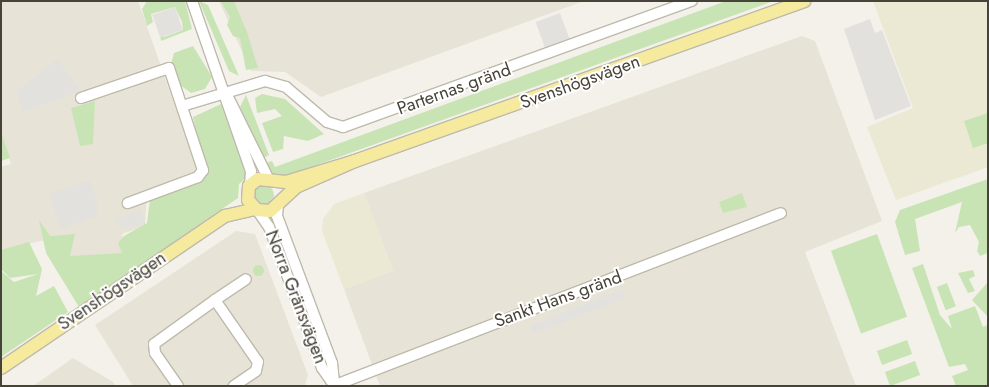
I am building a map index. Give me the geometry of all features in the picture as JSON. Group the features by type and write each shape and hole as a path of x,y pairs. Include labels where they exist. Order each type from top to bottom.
{"main road":[{"name":"Svenshögsvägen","path":"1,368 225,216 249,185 271,179 286,182 355,161 804,1"},
{"name":"Svenshögsvägen","path":"225,216 256,210 270,211 296,187 355,161"},
{"path":"271,179 279,202"},
{"path":"249,185 248,200 256,210"}],"street":[{"path":"192,1 226,94 251,171 249,185"},
{"name":"Parternas gränd","path":"182,106 226,94 256,80 276,82 327,122 343,128 692,1"},
{"path":"81,98 169,68 202,173 128,203"},
{"path":"226,94 271,179"},
{"name":"Norra Gränsvägen","path":"279,202 277,216 332,363 334,385"},
{"name":"Norra Gränsvägen","path":"256,210 269,227 322,368 334,385"},
{"name":"Sankt Hans gränd","path":"334,385 782,213"},
{"path":"178,386 155,353 154,344 246,278"},
{"path":"214,300 258,362 256,371 234,386"}],"shaded area":[{"path":"1,1 138,1 196,166 195,171 147,190 145,226 122,234 126,257 65,264 54,238 1,250 1,167 11,164 1,132"},
{"path":"219,1 584,1 321,97 285,72 251,71"},
{"path":"873,1 988,1 988,167 896,200 867,127 913,108"},
{"path":"175,7 183,30 160,38 152,15"},
{"path":"560,13 569,38 545,47 536,22"},
{"path":"870,19 875,33 882,30 911,106 875,120 844,29"},
{"path":"802,36 815,41 882,221 805,252 856,386 380,386 344,289 393,271 364,193"},
{"path":"57,59 81,91 23,112 16,91"},
{"path":"90,180 98,203 97,216 61,230 49,194"},
{"path":"364,193 393,271 344,289 322,231 323,219 334,204"},
{"path":"140,210 145,224 120,228 116,219"},
{"path":"236,231 255,234 308,375 305,385 133,386 95,325"},
{"path":"622,290 625,298 533,334 530,325"},
{"path":"73,358 113,382 116,386 33,386"}],"green space":[{"path":"147,1 185,1 192,29 161,41 160,31 164,37 183,30 182,22 175,7 151,14 153,22 147,26 142,9"},
{"path":"199,1 208,5 239,76 229,71"},
{"path":"234,1 247,32 258,68 246,70 240,38 233,36 227,25 230,17 221,2"},
{"path":"726,1 774,1 286,176 274,176 263,164 272,161 275,167"},
{"path":"193,46 212,77 205,89 191,93 180,85 171,64 174,53"},
{"path":"262,94 285,99 324,134 308,141 284,136 283,149 273,152 262,123 282,116 275,109 257,113 255,98"},
{"path":"246,95 269,155 260,160 240,107"},
{"path":"95,101 93,144 80,146 71,108"},
{"path":"221,104 247,177 239,184 238,198 79,307 46,253 39,220 50,236 75,234 70,256 122,253 118,243 124,236 147,223 150,199 205,178 193,117"},
{"path":"988,113 988,143 973,148 964,121"},
{"path":"1,132 10,158 1,161"},
{"path":"988,179 988,253 980,256 977,251 979,242 970,225 959,227 955,233 962,202 915,219 920,251 905,255 895,222 900,210"},
{"path":"264,185 271,188 274,195 271,202 264,205 257,202 254,195 257,188"},
{"path":"742,193 747,207 723,213 719,202"},
{"path":"877,234 907,317 861,333 831,251"},
{"path":"29,242 42,269 36,296 54,286 68,312 1,357 1,271 14,282 38,274 10,278 1,269 1,250"},
{"path":"258,264 264,270 258,276 252,270"},
{"path":"923,264 940,315 952,329 948,316 975,306 983,327 988,325 988,386 956,386 952,376 968,370 965,364 949,367 912,268"},
{"path":"973,270 975,276 969,279 975,291 968,293 958,273"},
{"path":"988,282 988,317 972,300"},
{"path":"947,283 956,306 946,310 937,287"},
{"path":"907,340 912,354 882,365 877,351"},
{"path":"915,361 920,375 890,386 885,372"}]}
